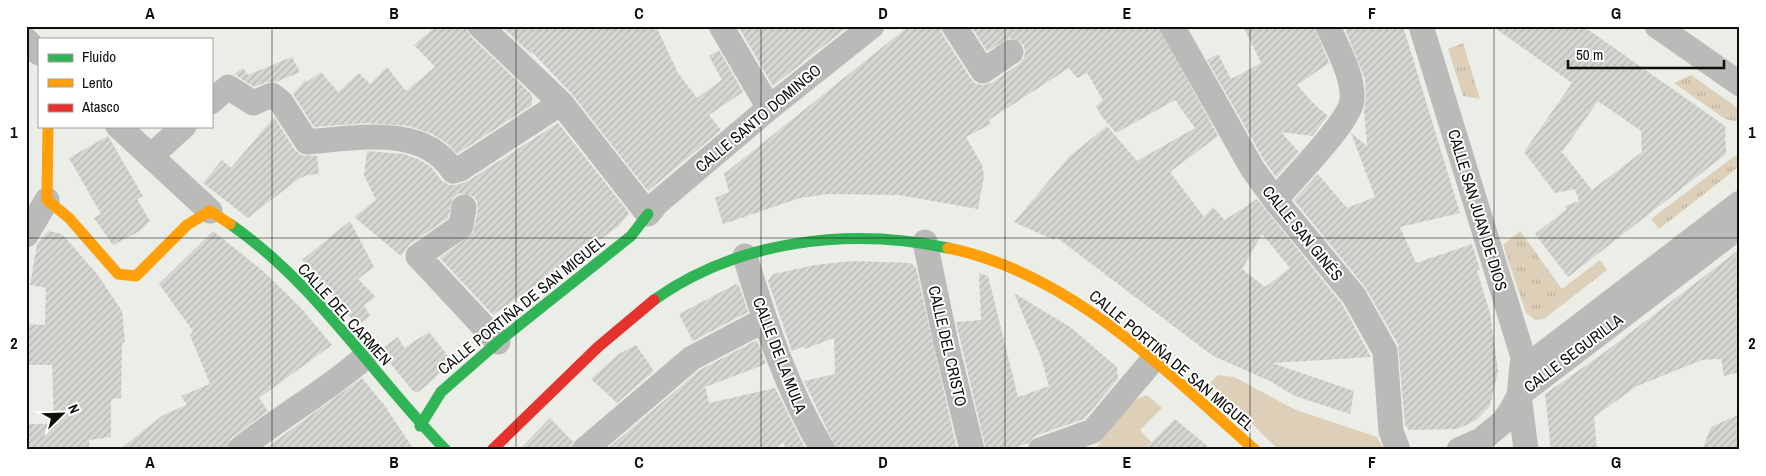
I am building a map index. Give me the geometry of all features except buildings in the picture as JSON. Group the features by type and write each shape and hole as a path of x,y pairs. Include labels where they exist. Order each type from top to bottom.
{"main road":[{"path":"48,128 37,203 69,218 118,274 136,276 187,225 210,211"},
{"name":"CALLE DEL CARMEN","path":"210,211 230,223 292,278 365,358 420,426 446,450"},
{"name":"CALLE PORTIÑA DE SAN MIGUEL","path":"420,426 441,392 498,342 631,236 648,214"},
{"name":"CALLE PORTIÑA DE SAN MIGUEL","path":"492,450 632,316 667,290 690,278 744,256 791,243 840,237 925,242 983,256 1051,286 1087,308 1255,450"}],"street":[{"path":"480,26 561,103 648,214"},
{"path":"721,26 768,108"},
{"name":"CALLE SANTO DOMINGO","path":"648,214 657,203 768,108 872,26"},
{"path":"954,26 983,70 1011,52"},
{"name":"CALLE SAN GINÉS","path":"1172,26 1252,168 1275,200 1354,296 1385,351 1391,431 1398,450"},
{"path":"1275,200 1329,138 1343,120 1352,101 1350,79 1328,26"},
{"name":"CALLE SAN JUAN DE DIOS","path":"1421,26 1523,356 1520,394 1526,450"},
{"path":"1657,26 1740,84"},
{"path":"26,40 38,52"},
{"path":"220,95 253,103 272,95 281,102 308,142 382,136 430,147 445,158 454,171 460,169 561,103"},
{"path":"120,128 210,211"},
{"path":"151,156 182,128"},
{"path":"26,235 37,203"},
{"name":"CALLE SEGURILLA","path":"1520,394 1539,357 1740,203"},
{"path":"464,206 461,226 418,256 498,342"},
{"name":"CALLE SEGURILLA","path":"1520,394 1740,226"},
{"name":"CALLE DEL CRISTO","path":"925,242 946,343 972,450"},
{"name":"CALLE DE LA MULA","path":"744,256 764,320 803,416 823,450"},
{"path":"591,447 692,358 764,320"},
{"path":"239,450 271,424 345,374 365,358"},
{"path":"1052,448 1093,430 1152,361"},
{"path":"1459,450 1492,433 1512,409 1520,394"}],"green space":[{"path":"1463,43 1480,99 1463,96 1448,49"},
{"path":"1691,75 1735,106 1740,112 1740,122 1725,119 1674,83"},
{"path":"1740,152 1740,164 1731,173 1659,229 1651,219"},
{"path":"1520,231 1562,289 1600,260 1607,270 1544,319 1535,320 1526,313 1503,245"},
{"path":"1218,375 1234,377 1296,410 1377,437 1384,450 1279,450 1210,383"},
{"path":"1147,395 1162,408 1140,430 1151,442 1144,450 1094,450 1134,400"}],"traffic: fast":[{"path":"420,426 441,392 498,342 631,236 648,214"},
{"path":"230,224 261,248 317,302 419,422 446,450"},
{"path":"654,300 687,280 721,264 758,252 795,244 834,239 872,239 948,248"}],"traffic: slow":[{"path":"48,128 47,200 69,218 118,274 136,276 187,225 210,211 230,224"},
{"path":"948,248 993,261 1035,279 1075,302 1114,328 1186,388 1255,450"}],"traffic: jam":[{"path":"492,450 598,347 654,300"}]}
